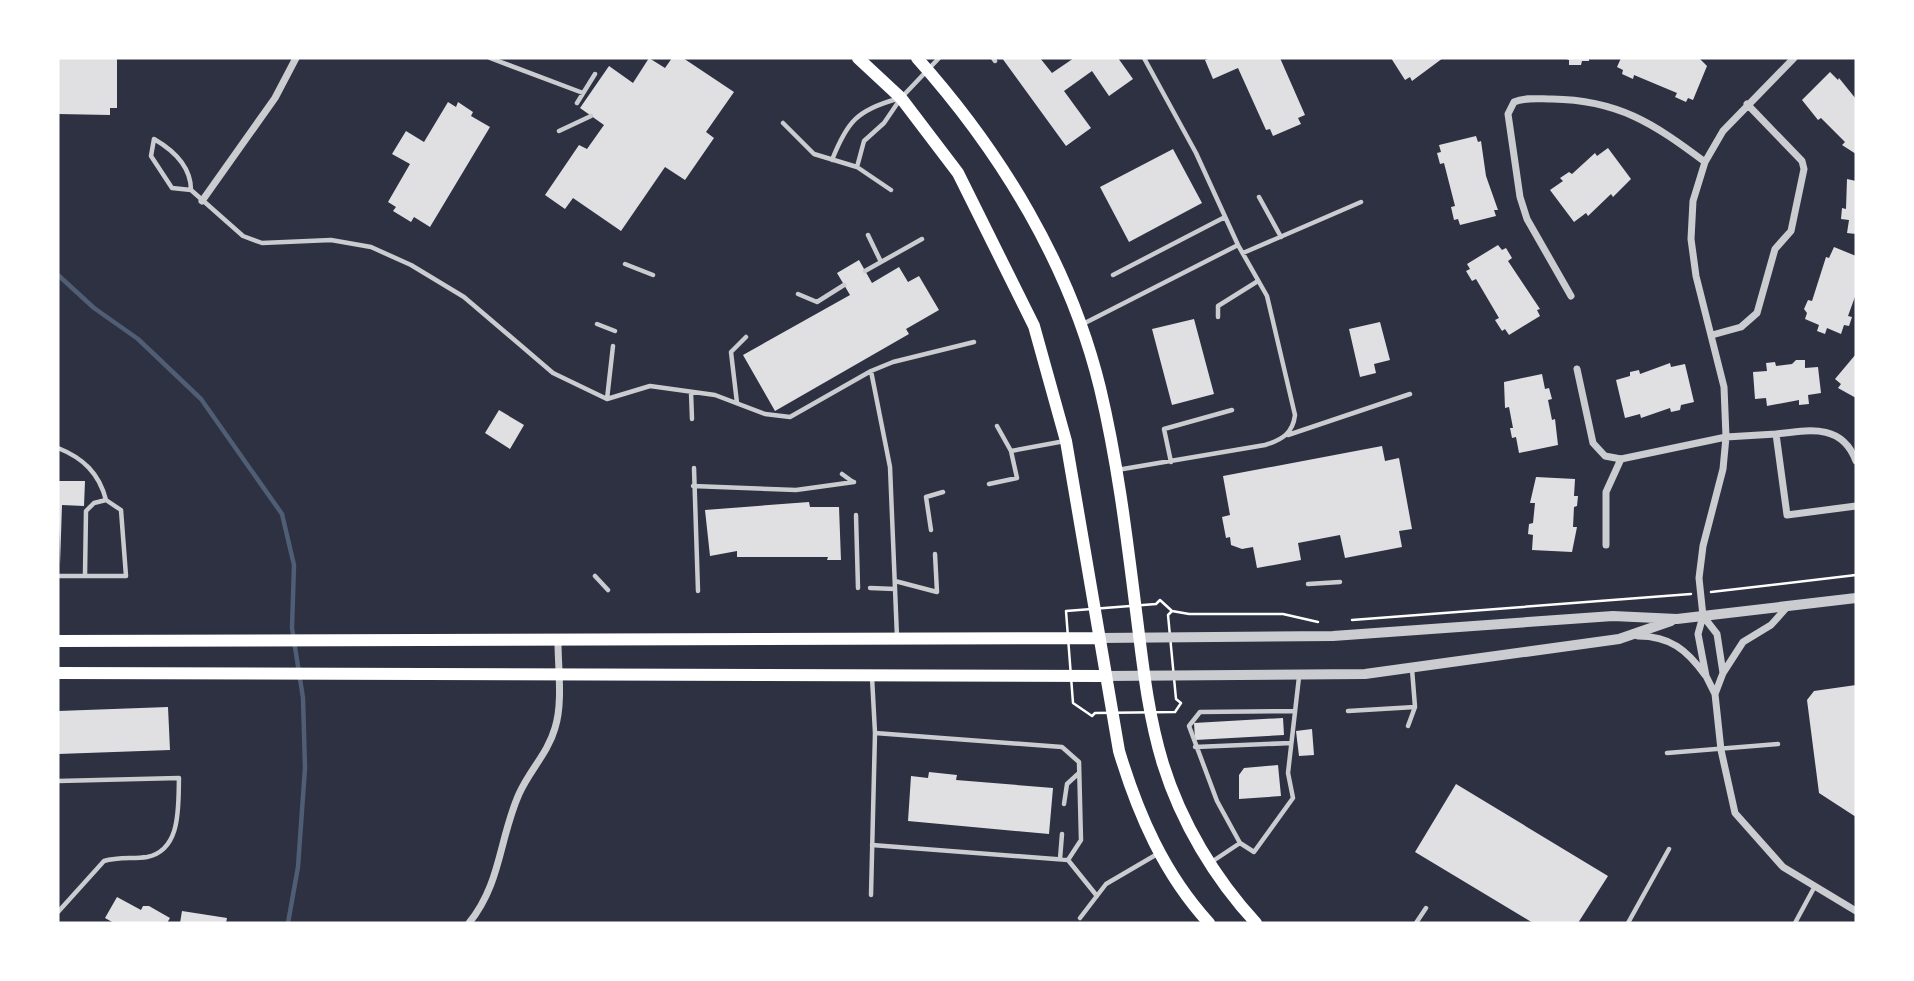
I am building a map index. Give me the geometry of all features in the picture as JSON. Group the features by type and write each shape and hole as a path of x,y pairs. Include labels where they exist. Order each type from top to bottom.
{"main road":[{"path":"858,58 901,98 958,173 1034,326 1066,441 1110,712 1134,799 1174,877 1209,923"},
{"path":"917,58 1011,179 1062,278 1100,387 1116,470 1144,676 1163,766 1183,814 1210,863 1256,923"},
{"path":"58,641 558,642 897,637 1099,638"},
{"path":"58,673 558,672 872,677 1105,676"}],"street":[{"path":"202,201 275,98 296,58"},
{"path":"1706,676 1698,634 1703,616 1699,593 1703,546 1723,469 1727,436 1724,387 1691,239 1693,201 1705,162 1723,131 1794,58"},
{"path":"1572,296 1527,219 1520,197 1508,114 1514,102 1586,99 1603,103 1658,127 1705,162"},
{"path":"1712,335 1741,327 1757,313 1775,249 1791,231 1804,169 1802,161 1747,104"},
{"path":"1577,369 1593,443 1605,456 1621,459 1727,436 1776,435 1818,429 1840,438 1853,452 1856,461"},
{"path":"1776,435 1787,515 1856,506"},
{"path":"1606,545 1606,492 1621,459"},
{"path":"1099,638 1333,636 1613,616 1677,619 1856,598"},
{"path":"1715,694 1723,673 1743,642 1771,625 1788,606"},
{"path":"1703,616 1717,634 1723,673"},
{"path":"1105,676 1299,677 1412,669 1564,648 1630,635 1677,619"},
{"path":"1630,635 1650,636 1675,643 1686,650 1706,676 1715,694 1721,750 1735,813 1783,867 1856,911"},
{"path":"469,923 485,903 496,876 506,825 520,790 549,745 556,725 558,642"}],"lane":[{"path":"490,58 583,93"},
{"path":"857,167 864,141 884,123 901,98 939,58"},
{"path":"1144,58 1196,153 1238,245 1267,296 1295,415 1292,430 1287,435"},
{"path":"577,103 595,74"},
{"path":"832,160 843,135 868,107 901,98"},
{"path":"559,131 591,116"},
{"path":"783,122 814,154 857,167 891,190"},
{"path":"191,190 191,175 169,148 154,139 151,156 172,188 191,190 243,236 262,243 331,240 371,247 411,265 464,297 553,373 607,398 650,386 715,395 765,414 790,417 871,371 893,362 974,342"},
{"path":"1259,197 1281,236"},
{"path":"1243,253 1361,202"},
{"path":"1113,275 1225,217"},
{"path":"868,235 881,262"},
{"path":"865,271 922,239"},
{"path":"1080,326 1238,245"},
{"path":"625,264 653,275"},
{"path":"1218,317 1218,306 1258,281"},
{"path":"798,294 817,303 844,285"},
{"path":"597,324 615,331"},
{"path":"737,403 731,352 746,337"},
{"path":"607,398 613,346"},
{"path":"871,371 890,467 897,637"},
{"path":"691,392 692,419"},
{"path":"1116,470 1265,446 1287,435 1410,394"},
{"path":"1171,462 1164,429 1232,410"},
{"path":"989,484 1017,478 1011,451 997,426"},
{"path":"1011,451 1066,441"},
{"path":"58,448 77,456 101,480 106,500 121,510 126,576 58,576"},
{"path":"694,468 698,592"},
{"path":"694,486 796,490 854,482 842,474"},
{"path":"931,530 926,496 943,492"},
{"path":"85,575 86,511 94,503 106,500"},
{"path":"856,515 858,588"},
{"path":"895,581 937,592 935,554"},
{"path":"595,576 608,590"},
{"path":"1308,584 1340,582"},
{"path":"870,588 895,589"},
{"path":"1408,726 1415,707 1412,669"},
{"path":"871,895 875,733 872,677"},
{"path":"1294,711 1200,712 1189,726 1217,801 1240,843 1254,852 1293,798 1288,773 1299,677"},
{"path":"1348,710 1415,707"},
{"path":"875,733 1062,747 1079,762 1080,772 1081,839 1068,860"},
{"path":"1195,747 1291,743"},
{"path":"1667,753 1778,744"},
{"path":"1064,804 1067,783 1080,772"},
{"path":"58,781 180,778 176,828 163,850 144,857 104,861 58,912"},
{"path":"1060,859 1062,834"},
{"path":"1210,863 1240,843"},
{"path":"872,845 1068,860 1097,896"},
{"path":"1628,923 1669,849"},
{"path":"1080,918 1106,884 1160,853"},
{"path":"1795,923 1815,886"},
{"path":"1416,923 1426,908"}],"path":[{"path":"1342,622 1699,593 1856,575"},
{"path":"1172,611 1168,615 1170,639 1176,699 1181,703 1175,712 1150,710 1095,713 1091,716 1073,703 1066,611 1156,604 1160,600 1172,611 1189,614 1283,614 1326,624"}],"building":[{"path":"58,58 117,58 117,108 110,108 110,115 58,114"},
{"path":"649,58 665,68 672,58 683,58 734,92 706,132 714,138 685,180 665,167 621,231 573,198 565,209 545,195 579,145 587,149 604,125 580,108 609,66 633,83"},
{"path":"1002,58 1040,58 1052,73 1074,58 1118,58 1133,79 1109,96 1092,71 1064,91 1091,128 1066,146"},
{"path":"1280,58 1305,115 1298,118 1301,124 1273,136 1270,129 1266,130 1238,68 1213,79 1205,60"},
{"path":"1391,58 1443,58 1412,81 1410,77 1405,80"},
{"path":"1564,58 1589,58 1589,61 1582,61 1581,65 1569,65 1569,60"},
{"path":"1621,58 1699,58 1707,66 1693,100 1688,98 1686,102 1675,97 1677,93 1634,75 1633,79 1622,74 1623,70 1617,67"},
{"path":"1830,72 1838,80 1839,78 1856,99 1856,154 1842,145 1845,142 1821,118 1818,120 1802,100"},
{"path":"448,102 456,107 458,102 473,112 471,116 490,127 430,227 414,217 411,222 393,211 396,207 388,202 410,164 392,154 406,131 424,142"},
{"path":"1476,136 1478,142 1481,141 1486,176 1498,210 1494,210 1496,216 1460,225 1458,219 1454,220 1451,207 1455,206 1444,163 1440,164 1437,153 1441,152 1439,145"},
{"path":"1608,148 1631,179 1588,216 1586,213 1574,222 1550,190 1563,181 1560,178 1569,172 1572,174 1595,153 1597,156"},
{"path":"1173,149 1202,203 1129,242 1100,187"},
{"path":"1847,179 1856,181 1856,234 1847,233 1849,220 1841,219 1842,208 1846,209"},
{"path":"1498,245 1502,250 1506,248 1512,258 1508,261 1540,309 1537,310 1540,316 1509,335 1505,329 1502,331 1495,320 1499,318 1476,279 1472,281 1466,271 1470,269 1467,264"},
{"path":"1834,247 1856,256 1856,294 1848,316 1852,317 1849,326 1844,325 1841,334 1827,328 1825,334 1817,331 1819,325 1805,319 1807,313 1804,309 1808,300 1812,301 1826,257 1829,258"},
{"path":"859,260 872,283 899,267 908,282 919,276 939,310 906,329 909,334 775,411 743,355 850,295 837,273"},
{"path":"1194,319 1214,394 1172,405 1152,329"},
{"path":"1380,322 1390,360 1374,364 1376,373 1360,377 1349,329"},
{"path":"1856,354 1856,398 1838,388 1841,384 1835,379"},
{"path":"1796,360 1805,360 1805,368 1818,367 1821,393 1808,395 1809,404 1799,405 1799,400 1767,406 1766,398 1755,399 1753,372 1767,371 1766,363 1775,362 1776,366 1792,364"},
{"path":"1670,363 1671,367 1685,364 1694,402 1681,405 1680,410 1671,412 1670,408 1641,418 1640,414 1625,418 1616,380 1630,376 1630,372 1639,370 1640,374"},
{"path":"1542,374 1545,389 1549,388 1552,399 1548,400 1552,420 1555,419 1558,445 1519,453 1516,437 1512,438 1509,407 1505,408 1504,382"},
{"path":"499,410 524,425 510,449 485,433"},
{"path":"1382,446 1385,461 1399,458 1412,529 1399,531 1402,547 1345,558 1340,535 1298,543 1301,560 1257,568 1253,547 1242,549 1231,545 1230,537 1226,538 1222,517 1230,515 1223,476"},
{"path":"1536,477 1575,479 1574,496 1578,496 1577,506 1574,507 1573,527 1577,527 1572,552 1532,550 1533,535 1528,534 1529,524 1533,523 1535,503 1530,503"},
{"path":"58,481 85,481 84,506 62,505 60,565"},
{"path":"809,502 810,507 839,507 841,560 827,560 828,557 737,557 737,551 710,556 705,510"},
{"path":"1856,685 1856,817 1819,793 1807,700 1814,691"},
{"path":"168,707 170,750 58,754 58,711"},
{"path":"1283,718 1284,735 1195,740 1194,723"},
{"path":"1312,729 1314,755 1299,756 1296,731"},
{"path":"1278,765 1281,796 1239,799 1239,775 1244,768"},
{"path":"929,772 957,775 956,780 1053,788 1049,834 908,821 911,776 928,778"},
{"path":"1456,784 1608,876 1578,923 1533,923 1415,852"},
{"path":"117,897 141,910 143,906 149,906 170,918 167,923 114,923 105,918"},
{"path":"182,911 227,918 226,923 180,923"}],"waterway":[{"path":"58,275 94,308 138,339 201,399 282,514 294,565 292,628 303,698 305,768 298,867 288,923"}]}
